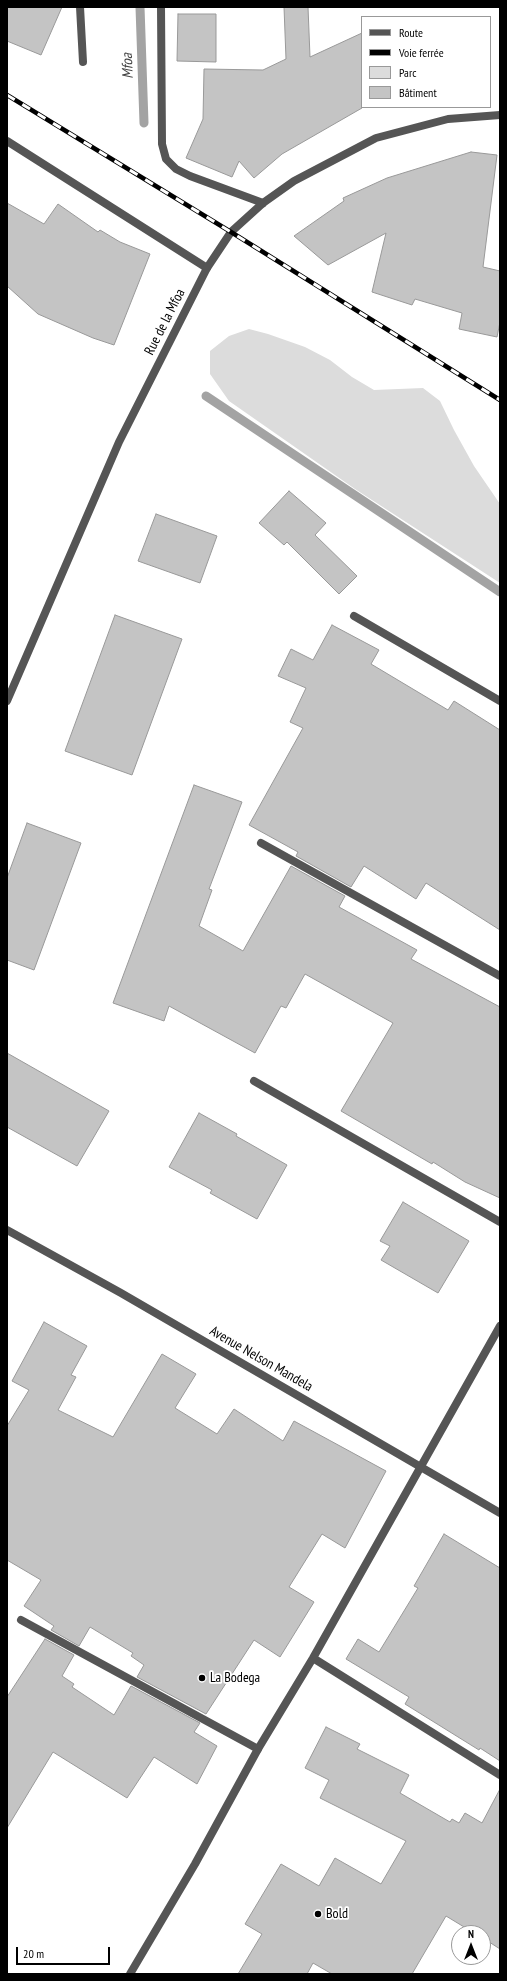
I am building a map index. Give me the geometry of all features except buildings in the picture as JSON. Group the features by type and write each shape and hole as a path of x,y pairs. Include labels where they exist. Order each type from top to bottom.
{"street":[{"path":"80,7 83,62"},
{"path":"161,7 162,144 166,159 176,169 190,176 263,203"},
{"name":"Rue de la Mfoa","path":"7,701 119,442 207,268 231,232 263,203 294,181 376,138 448,119 500,115"},
{"path":"7,141 207,268"},
{"path":"354,616 500,701"},
{"path":"261,843 500,976"},
{"path":"254,1082 500,1222"},
{"name":"Avenue Nelson Mandela","path":"7,1230 121,1293 500,1513"},
{"path":"130,1974 258,1750 313,1658 500,1326"},
{"path":"21,1620 258,1750"},
{"path":"313,1658 500,1775"}],"green space":[{"path":"249,329 305,347 330,360 352,377 374,390 423,388 440,401 474,466 500,504 500,583 355,489 229,401 210,374 210,351 229,336"}],"waterway":[{"name":"Mfoa","path":"140,7 144,123"},
{"path":"206,396 500,592"}],"railway":[{"path":"7,95 231,232 500,400"}],"place":[{"name":"La Bodega","path":"202,1678"},
{"name":"Bold","path":"318,1914"}]}
